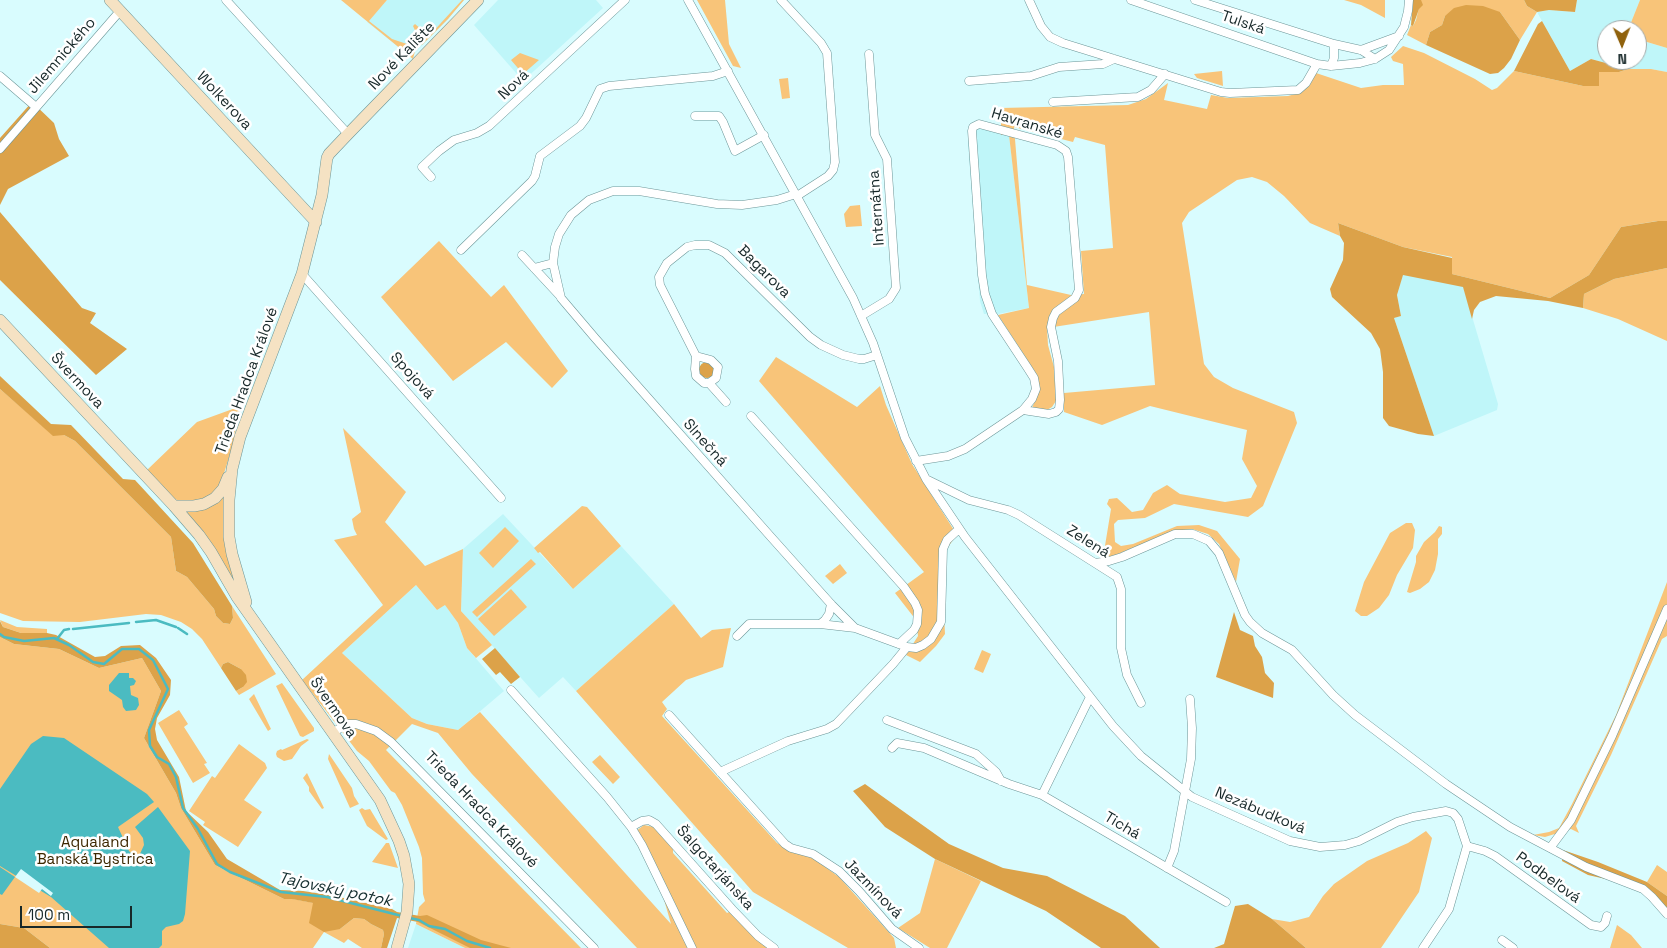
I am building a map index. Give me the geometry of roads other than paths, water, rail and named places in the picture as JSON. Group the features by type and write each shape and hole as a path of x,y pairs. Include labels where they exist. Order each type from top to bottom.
{"street":[{"name":"Wolkerova","path":"110,0 316,222"},
{"path":"226,0 348,134"},
{"name":"Nové Kalište","path":"327,158 478,0"},
{"name":"Nová","path":"431,177 422,167 439,150 454,140 477,133 489,126 625,0"},
{"path":"688,0 797,195 861,316 877,355 896,416 926,479 959,529 1090,698 1141,756 1186,793"},
{"path":"781,0 821,43 827,53 835,162 833,170 828,176 797,195"},
{"path":"1029,0 1040,26 1050,37 1062,43 1230,93 1298,90 1306,83 1317,64"},
{"name":"Tulská","path":"1131,0 1317,64 1331,66 1351,65 1375,58 1389,50 1399,36 1407,19 1409,0"},
{"name":"Tulská","path":"1195,0 1334,44 1361,50 1375,58"},
{"name":"Jilemnického","path":"0,76 36,107 120,11"},
{"path":"1361,50 1399,36"},
{"path":"1331,66 1334,58 1334,44"},
{"name":"Internátna","path":"861,316 889,299 896,288 887,159 874,135 869,54"},
{"path":"969,81 1032,76 1058,67 1103,64 1114,59"},
{"path":"461,250 532,180 540,156 580,126 600,89 609,86 713,76 728,71"},
{"path":"1052,102 1138,97 1151,90 1165,74"},
{"path":"0,149 36,107"},
{"path":"695,116 719,116 735,151 764,136"},
{"name":"Havranské","path":"916,461 957,453 1023,410 1036,389 1034,378 992,314 985,294 982,276 972,131 979,124 1058,145 1066,151 1068,157 1079,290 1075,298 1056,312 1052,318 1051,327 1059,372 1060,400 1056,412 1049,414 1023,410"},
{"name":"Trieda Hradca Králové","path":"250,616 238,579 229,536 229,500 232,468 240,437 302,274 322,195 327,158"},
{"name":"Slnečná","path":"561,298 553,263 554,247 570,215 589,200 614,191 639,191 717,204 742,205 797,195"},
{"name":"Bagarova","path":"726,402 709,384 699,380 696,376 696,356 660,285 659,277 667,263 687,247 702,244 715,247 726,253 815,342 852,358 864,359 877,355"},
{"name":"Slnečná","path":"522,255 831,604 855,628"},
{"path":"534,268 553,263"},
{"name":"Spojová","path":"302,274 501,498"},
{"name":"Švermova","path":"0,320 174,506 211,552 237,597 380,800 394,826 408,870 410,894 397,948"},
{"path":"696,356 711,360 718,367 716,378 709,384"},
{"path":"720,772 788,742 827,729 836,724 887,671 917,624 918,610 904,587 751,416"},
{"path":"174,506 194,506 204,504 215,498 223,489 232,468"},
{"name":"Zelená","path":"926,479 969,500 1008,510 1019,515 1114,575 1119,581 1121,589 1122,648 1127,675 1141,703"},
{"path":"903,645 916,648 923,645 931,639 938,627 942,612 943,549 947,540 959,529"},
{"path":"1095,563 1122,557 1175,534 1193,534 1209,540 1219,553 1245,615 1256,628 1292,650 1355,715 1439,779 1510,827 1586,867 1643,889 1667,914"},
{"path":"820,624 826,620 831,604"},
{"path":"1550,848 1571,820 1612,736 1667,609"},
{"name":"Slnečná","path":"737,636 749,624 820,624 855,628 903,645"},
{"path":"512,690 607,797 631,827 642,845 692,948"},
{"path":"1042,795 1090,698"},
{"path":"1167,868 1174,851 1186,793 1192,744 1190,699"},
{"name":"Jazmínová","path":"669,715 785,844 791,848 813,854 839,871 892,929 919,948"},
{"path":"887,720 976,754 996,772 1001,781"},
{"name":"Trieda Hradca Králové","path":"332,733 347,724 356,724 376,731 391,742 594,948"},
{"name":"Tichá","path":"892,748 897,743 924,748 1001,781 1042,795 1226,902"},
{"name":"Nezábudková","path":"1186,793 1277,836 1312,846 1332,847 1346,845 1398,822 1446,810 1454,813 1456,816 1467,846"},
{"name":"Šalgotarjánska","path":"631,827 642,821 649,820 656,824 743,921 774,948"},
{"path":"1423,948 1449,909 1467,846"},
{"name":"Podbeľová","path":"1467,846 1490,853 1591,925 1597,927 1604,925 1607,916"}],"water":[{"path":"119,673 129,673 129,678 133,678 136,681 134,685 130,686 131,695 138,698 139,705 136,710 126,711 122,700 109,691 109,685"},
{"path":"43,736 64,738 147,794 154,802 118,827 129,851 133,855 139,856 144,845 143,838 135,827 158,807 190,851 183,921 166,927 162,931 162,945 159,948 109,948 51,897 0,866 0,789 31,744"},
{"path":"0,867 15,877 2,895 0,894"}],"waterway":[{"path":"136,622 156,620 176,627"},
{"path":"73,629 129,623"},
{"path":"178,628 187,634"},
{"path":"57,639 64,630 69,629"},
{"name":"Tajovský potok","path":"0,634 4,637 24,641 54,638 69,645 93,662 104,664 122,649 139,649 153,660 168,689 149,730 150,746 157,757 169,764 176,777 183,808 198,829 217,864 230,872 281,892 327,897 402,916"},
{"name":"Tajovský potok","path":"410,918 419,920 429,926 445,929 467,941 490,948"}],"park label":[{"name":"Aqualand Banská Bystrica","path":"95,852"}]}
